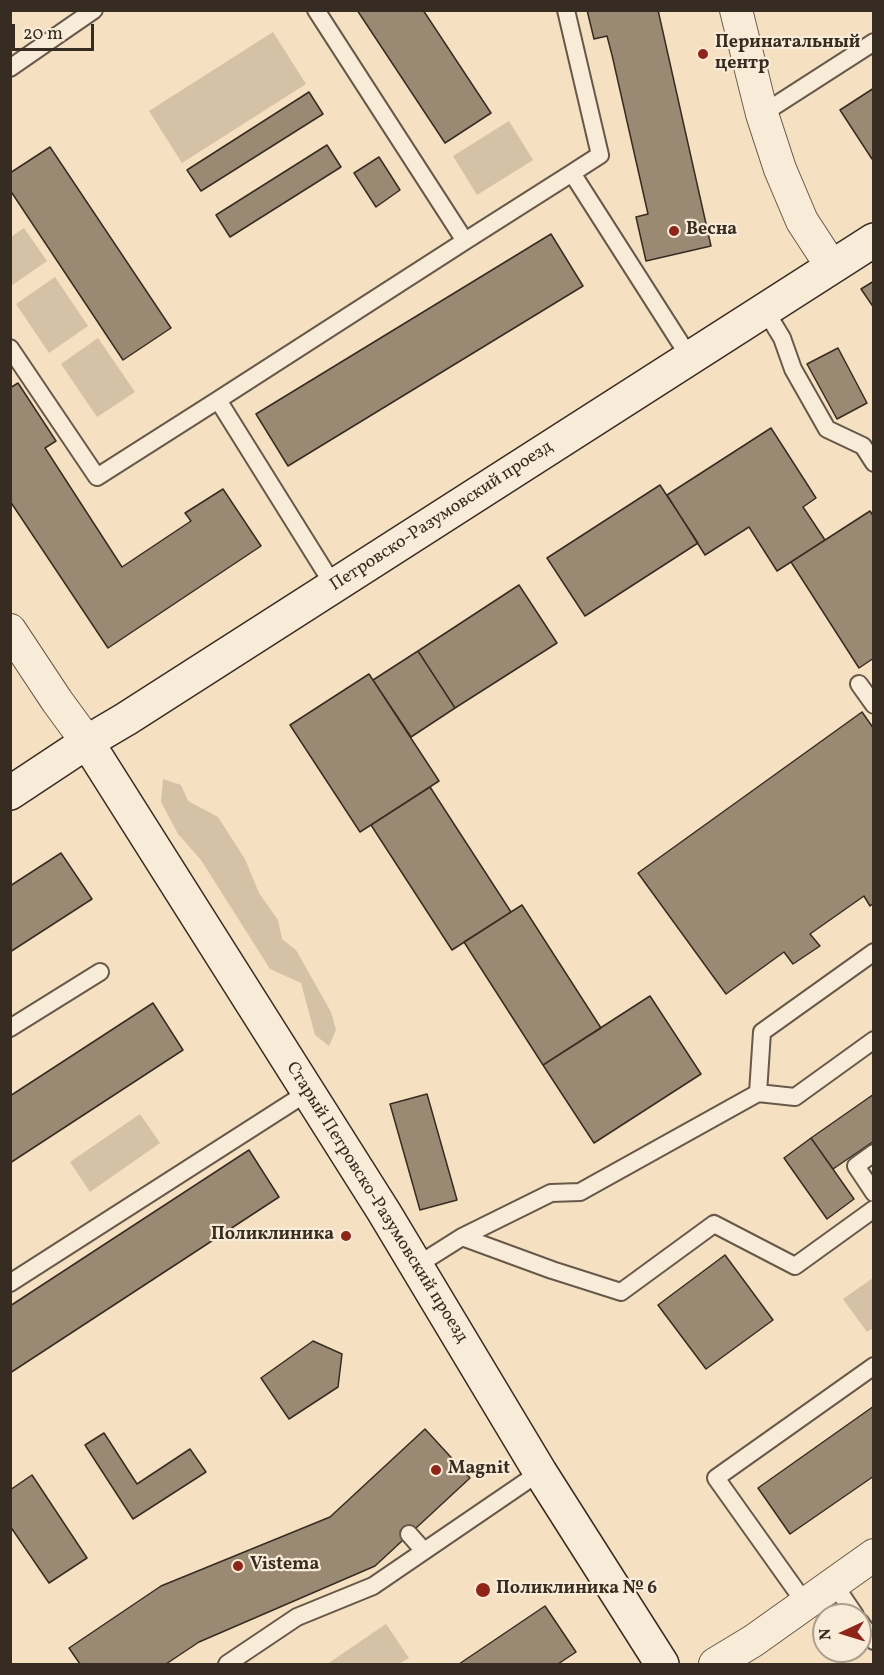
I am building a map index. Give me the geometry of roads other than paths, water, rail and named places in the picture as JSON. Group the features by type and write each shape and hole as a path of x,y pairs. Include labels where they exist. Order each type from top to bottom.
{"street":[{"path":"736,10 762,114 780,169 802,221 832,267"},
{"name":"Петровско-Разумовский проезд","path":"10,793 873,240"},
{"path":"10,630 87,742"},
{"name":"Старый Петровско-Разумовский проезд","path":"87,742 308,1092 540,1472 662,1665"},
{"path":"716,1665 873,1555"}],"lane":[{"path":"10,68 94,10"},
{"path":"316,10 465,241"},
{"path":"10,348 97,477 600,154 566,10"},
{"path":"762,114 873,42"},
{"path":"572,173 690,358"},
{"path":"765,310 782,338 793,369 827,429 863,446 873,463"},
{"path":"218,400 334,586"},
{"path":"859,684 873,705"},
{"path":"758,1093 762,1032 873,952"},
{"path":"10,1028 100,972"},
{"path":"416,1266 462,1237 551,1193 580,1192 758,1093 795,1096 873,1040"},
{"path":"10,1283 308,1092"},
{"path":"873,1153 856,1166 873,1193"},
{"path":"462,1237 621,1292 714,1224 795,1266 873,1209"},
{"path":"805,1603 716,1478 873,1365"},
{"path":"227,1665 290,1621 366,1590 540,1472"},
{"path":"409,1534 424,1551"},
{"path":"834,1584 847,1603"}],"place":[{"name":"Перинатальный центр","path":"703,54"},
{"name":"Весна","path":"674,231"},
{"name":"Поликлиника","path":"346,1236"},
{"name":"Magnit","path":"436,1470"},
{"name":"Vistema","path":"238,1566"},
{"name":"Поликлиника № 6","path":"483,1590"}]}
